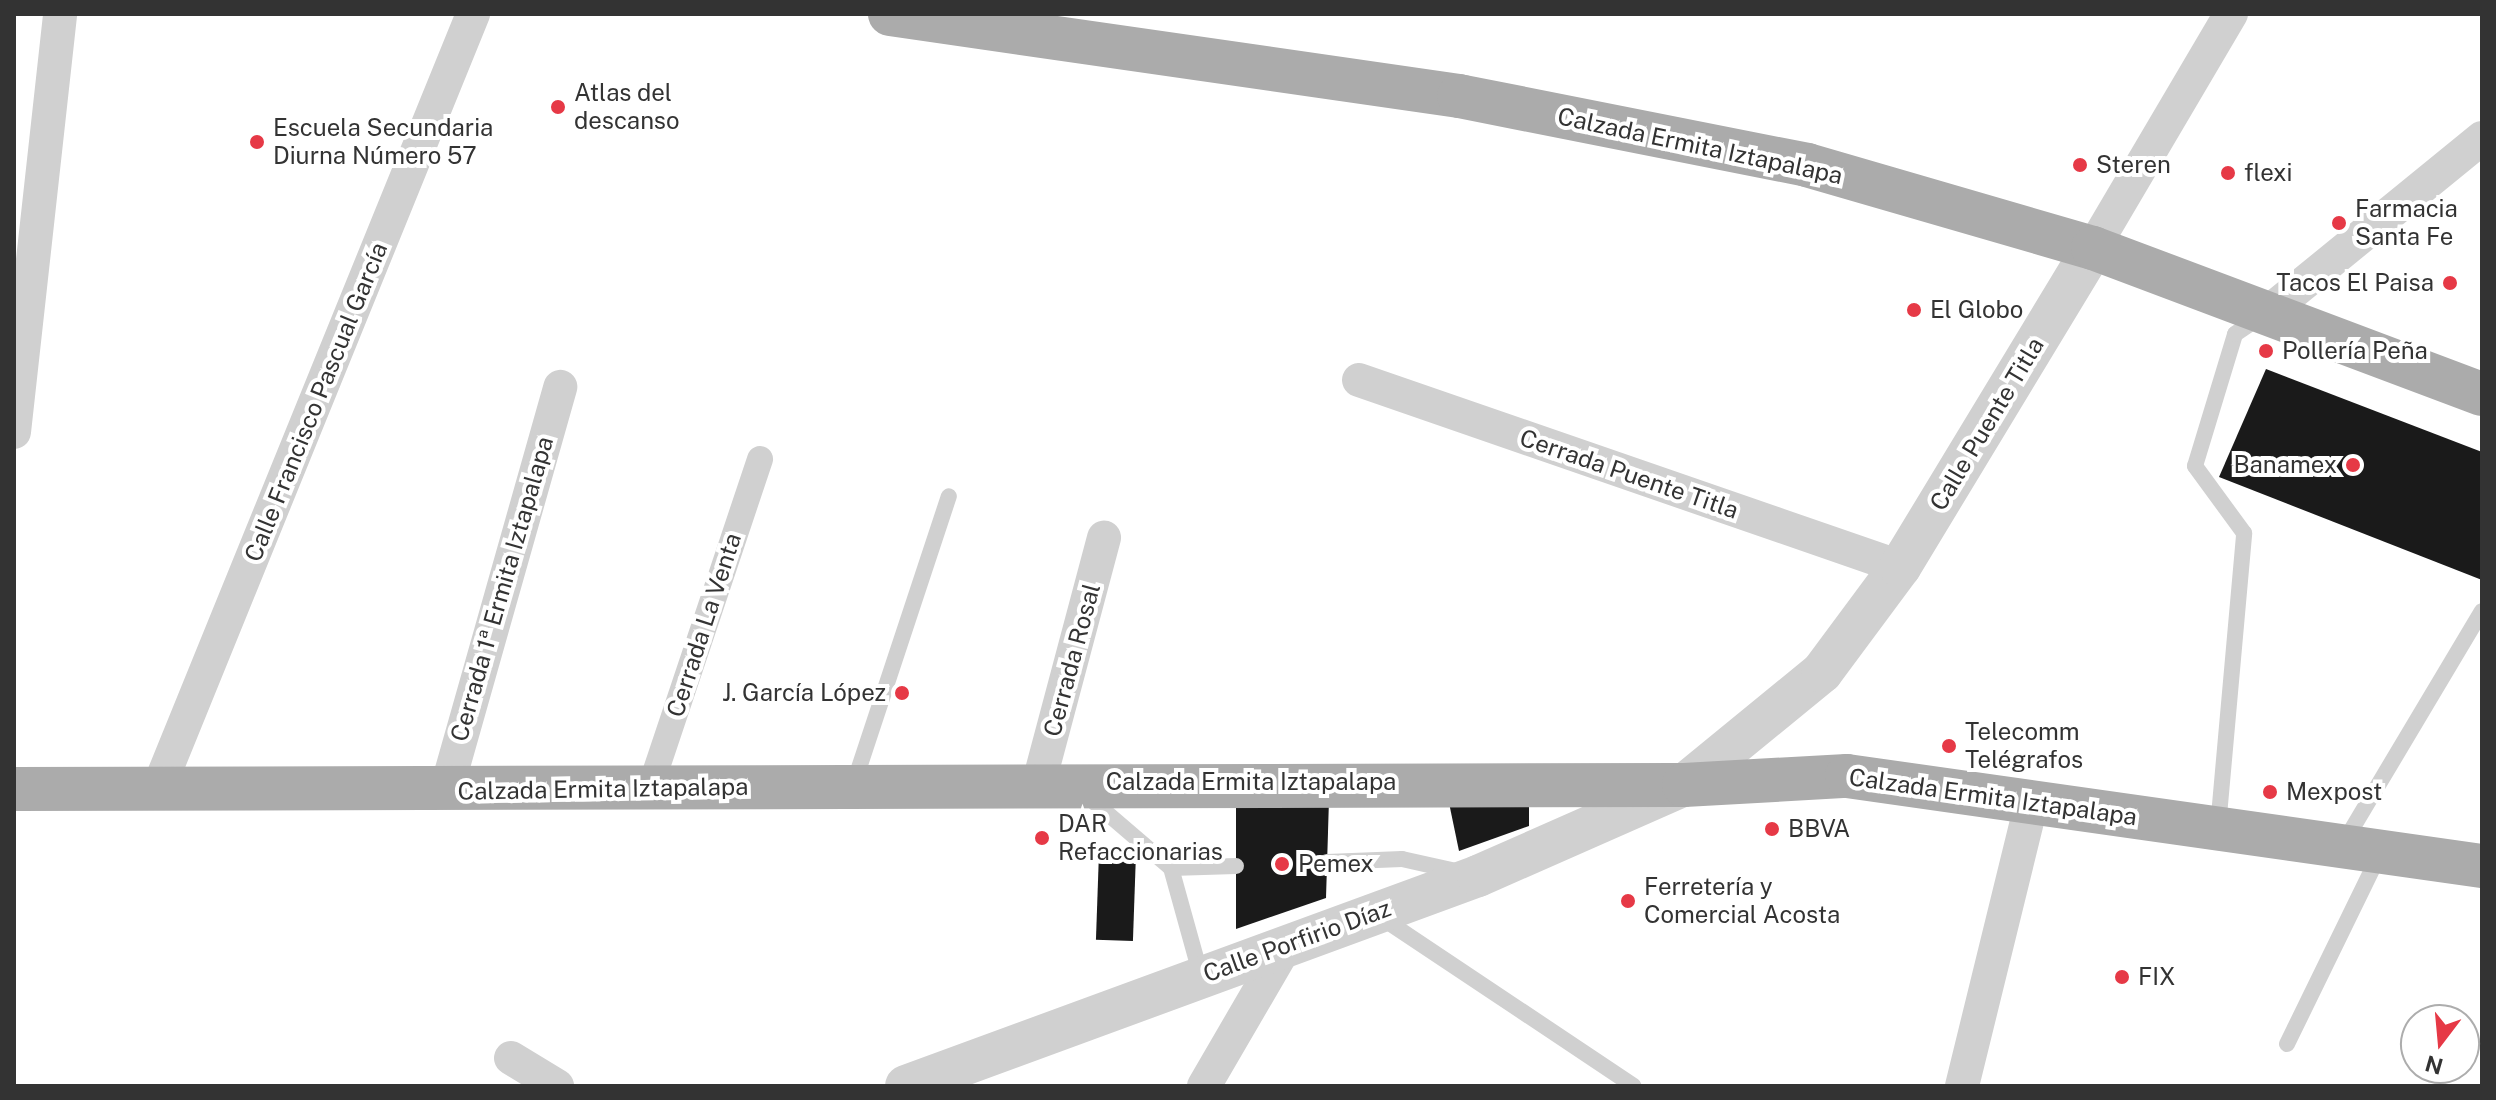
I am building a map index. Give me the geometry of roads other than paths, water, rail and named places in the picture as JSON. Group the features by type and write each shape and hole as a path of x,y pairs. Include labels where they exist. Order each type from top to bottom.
{"main road":[{"name":"Calzada Ermita Iztapalapa","path":"890,14 1016,24 1505,105 1807,165 2093,248 2271,310 2482,394"},
{"name":"Calzada Ermita Iztapalapa","path":"14,789 649,791 1055,782 1684,785 1847,776 2361,849 2480,861"}],"street":[{"path":"14,432 60,14"},
{"name":"Calle Francisco Pascual García","path":"158,789 473,14"},
{"name":"Calle Puente Titla","path":"1684,785 1822,672 1900,567 2231,14"},
{"path":"2271,310 2482,138"},
{"name":"Cerrada Puente Titla","path":"1359,380 1900,567"},
{"name":"Cerrada 1ª Ermita Iztapalapa","path":"446,791 560,387"},
{"name":"Cerrada La Venta","path":"649,791 760,459"},
{"name":"Cerrada Rosal","path":"1055,782 1104,537"},
{"name":"Calle Porfirio Díaz","path":"906,1086 1478,876 1596,830 1684,785"},
{"path":"1962,1086 2032,802"},
{"path":"1204,1086 1286,945"},
{"path":"511,1058 557,1086"}],"lane":[{"path":"2218,829 2244,533 2195,466 2235,334 2271,310"},
{"path":"853,785 949,496"},
{"path":"2287,1044 2361,849 2482,611"},
{"path":"1055,782 1171,868 1201,976"},
{"path":"1327,862 1402,859 1478,876"},
{"path":"1171,868 1236,866"},
{"path":"1375,913 1634,1086"}],"place":[{"name":"Atlas del descanso","path":"558,107"},
{"name":"Escuela Secundaria Diurna Número 57","path":"257,142"},
{"name":"Steren","path":"2080,165"},
{"name":"flexi","path":"2228,173"},
{"name":"Farmacia Santa Fe","path":"2339,223"},
{"name":"Tacos El Paisa","path":"2450,283"},
{"name":"El Globo","path":"1914,310"},
{"name":"Pollería Peña","path":"2266,351"},
{"name":"Banamex","path":"2353,465"},
{"name":"J. García López","path":"902,693"},
{"name":"Telecomm Telégrafos","path":"1949,746"},
{"name":"Mexpost","path":"2270,792"},
{"name":"BBVA","path":"1772,829"},
{"name":"DAR Refaccionarias","path":"1042,838"},
{"name":"Pemex","path":"1282,864"},
{"name":"Ferretería y Comercial Acosta","path":"1628,901"},
{"name":"FIX","path":"2122,977"}]}
